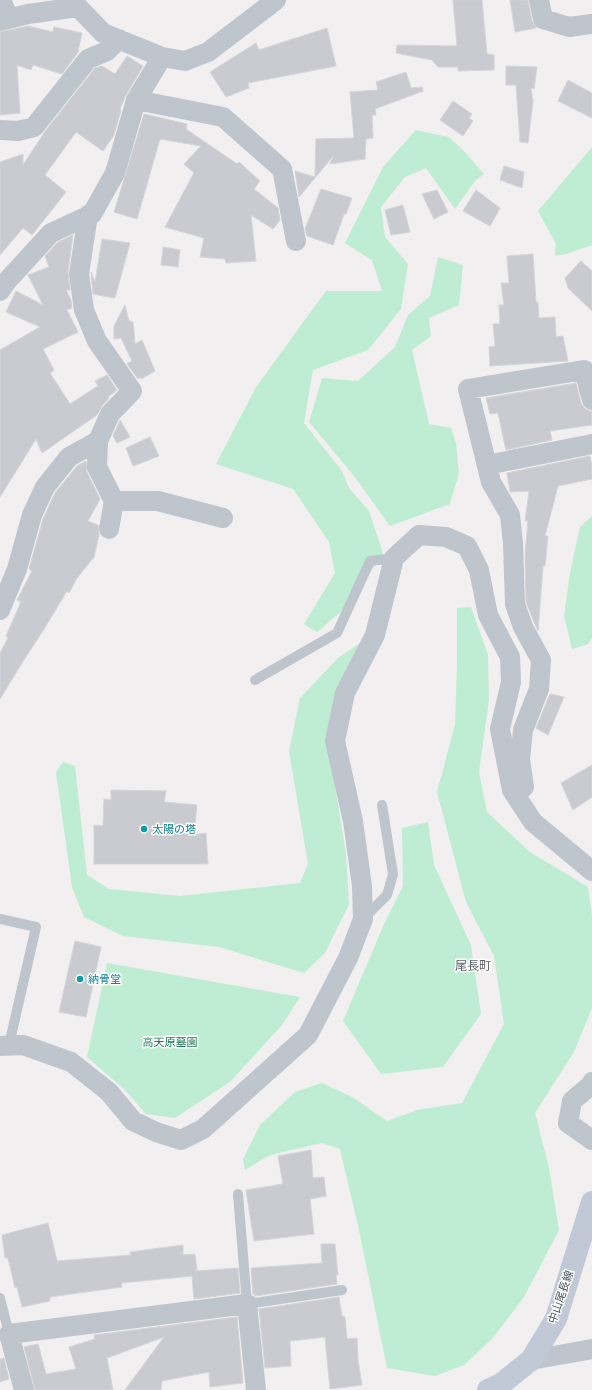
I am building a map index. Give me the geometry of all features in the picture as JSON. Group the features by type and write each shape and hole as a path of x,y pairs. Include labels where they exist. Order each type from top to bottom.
{"main road":[{"name":"中山尾長線","path":"488,1390 501,1384 531,1360 556,1319 592,1202"}],"street":[{"path":"1,0 5,19 76,4 103,33 162,57 185,61 208,52 276,0"},
{"path":"539,0 543,19 569,26 592,24"},
{"path":"0,130 18,132 34,127 88,59 107,51 118,39"},
{"path":"0,291 7,281 51,233 92,214 114,173 136,100 162,57"},
{"path":"136,100 223,117 282,169 296,241"},
{"path":"88,215 79,274 84,310 97,341 132,391 110,414 98,441 97,466 114,501 109,529"},
{"path":"524,808 526,800 520,759 523,730 539,689 541,660 523,627 515,604 513,543 510,515 491,482 468,389 584,370 592,400"},
{"path":"0,610 17,569 32,515 45,487 69,457 98,441"},
{"path":"487,466 592,444"},
{"path":"114,501 158,501 223,518"},
{"path":"4,1046 23,1045 71,1062 109,1092 133,1121 156,1132 181,1140 203,1129 308,1035 348,958 363,919 362,886 353,821 335,741 345,693 375,635 394,558 419,535 446,537 467,546 480,570 488,615 510,657 511,682 500,729 512,790 533,822 592,871"},
{"path":"592,1082 591,1085 572,1101 568,1123 592,1140"},
{"path":"24,1390 9,1334 247,1304 256,1390"},
{"path":"531,1360 592,1349"}],"lane":[{"path":"255,680 337,633 370,562 394,558"},
{"path":"363,919 387,895 392,874 382,806"},
{"path":"0,919 36,927 4,1046"},
{"path":"238,1194 247,1304 342,1290"},
{"path":"0,1298 9,1334"}],"green space":[{"path":"416,130 449,137 464,151 484,174 475,181 455,209 426,168 405,177 381,207 385,237 408,264 401,309 368,350 313,370 304,423 342,471 349,488 369,511 383,553 350,604 317,632 304,624 335,573 329,542 293,489 216,464 256,387 326,291 382,291 372,260 345,243 383,167"},
{"path":"592,147 592,245 566,254 555,256 556,244 538,211"},
{"path":"438,257 463,265 459,305 429,318 431,336 412,350 429,424 451,428 456,443 459,473 450,504 390,526 354,476 309,422 322,378 358,381 395,347 408,315 430,296"},
{"path":"592,516 592,638 588,644 572,649 564,616 570,573 580,527"},
{"path":"471,607 488,655 489,700 479,772 487,812 530,852 588,887 592,916 592,1008 574,1052 535,1113 549,1168 559,1230 524,1297 492,1339 464,1365 435,1376 387,1368 359,1230 340,1149 322,1143 270,1155 245,1170 243,1159 260,1125 295,1092 322,1083 352,1097 387,1121 417,1110 462,1103 504,1024 494,956 466,902 437,792 455,724 457,608"},
{"path":"369,637 328,742 346,854 349,904 325,953 304,973 219,947 123,936 84,917 72,887 56,772 63,762 75,766 87,875 109,889 180,896 300,883 308,864 289,751 300,698 338,658"},
{"path":"428,822 434,865 471,945 481,1014 443,1067 381,1074 343,1021 384,924 403,886 402,828"},
{"name":"高天原墓園","path":"107,963 300,997 282,1025 230,1082 175,1118 146,1114 124,1089 87,1057"}],"building":[{"path":"453,0 482,0 487,54 494,55 494,70 458,71 458,67 438,67 432,60 396,53 397,45 457,46"},
{"path":"510,0 528,0 532,21 536,28 515,32"},
{"path":"28,26 53,32 54,27 82,33 79,51 62,74 33,65 31,70 17,65 20,113 0,115 0,32"},
{"path":"327,28 336,66 248,83 249,88 226,97 210,72 256,43 259,50"},
{"path":"127,56 143,66 125,97 120,109 114,135 103,151 76,132 45,175 66,192 32,235 23,228 0,255 0,162 23,154 23,165 46,130 95,68 102,66 115,74"},
{"path":"506,66 537,67 534,89 531,88 533,101 528,143 520,142 516,85 506,85"},
{"path":"406,72 411,88 422,87 423,91 375,109 376,115 372,115 373,138 366,139 365,159 330,164 334,155 299,197 295,171 315,177 316,139 354,138 350,92 378,90 376,82"},
{"path":"568,80 592,93 592,118 558,101"},
{"path":"453,101 472,114 469,118 473,121 463,136 440,120"},
{"path":"144,114 187,124 186,129 237,164 239,162 260,181 254,189 278,208 280,220 273,229 251,215 256,261 226,263 225,259 200,257 204,238 165,227 194,173 184,164 201,146 160,139 137,219 114,212"},
{"path":"504,166 524,172 522,188 500,180"},
{"path":"321,189 352,198 346,214 344,214 333,245 307,236 305,229"},
{"path":"437,190 448,212 434,219 422,194"},
{"path":"476,190 500,208 490,226 463,211"},
{"path":"403,205 410,232 391,235 385,210"},
{"path":"73,235 68,272 70,290 66,290 71,300 72,308 67,310 78,332 43,349 54,370 50,373 70,404 98,386 95,381 107,375 117,390 108,397 109,398 97,415 42,453 36,439 0,497 0,350 40,327 6,312 16,291 43,305 28,275 49,267 45,256 58,242"},
{"path":"102,239 130,243 115,298 93,294 91,272 95,282"},
{"path":"163,247 180,250 178,267 161,265"},
{"path":"533,254 536,302 538,302 539,318 555,317 556,337 563,336 568,361 490,366 489,347 495,346 493,324 500,324 499,305 504,305 501,283 509,283 507,256"},
{"path":"581,261 592,271 592,311 568,288 565,278"},
{"path":"125,305 129,321 133,322 135,344 142,340 155,371 141,379 140,377 138,379 127,364 132,361 121,338 114,339 114,326"},
{"path":"576,383 581,403 584,408 592,411 592,425 550,431 552,440 506,450 498,413 490,414 486,398"},
{"path":"120,420 130,437 117,443 113,436"},
{"path":"150,437 159,456 133,466 126,448"},
{"path":"590,456 592,479 558,486 545,536 548,536 545,566 543,566 538,631 526,602 525,554 528,521 525,521 529,491 510,492 507,473"},
{"path":"86,461 87,472 100,499 88,521 98,525 99,535 94,557 77,578 69,593 67,591 0,699 0,653 8,638 6,636 21,602 17,600 32,571 29,569 43,519 55,493 77,466"},
{"path":"550,694 564,697 548,735 536,728"},
{"path":"592,765 592,797 573,810 561,783"},
{"name":"太陽の塔","path":"111,790 166,791 164,802 197,805 194,835 206,833 208,864 94,864 94,825 103,826 104,799 111,800"},
{"name":"納骨堂","path":"75,941 101,947 86,1017 59,1012"},
{"path":"311,1150 313,1178 324,1177 326,1196 310,1199 314,1234 254,1241 246,1190 283,1184 278,1156"},
{"path":"48,1223 57,1261 131,1255 130,1252 183,1245 183,1255 195,1254 197,1271 238,1268 240,1293 194,1299 192,1276 121,1283 122,1287 50,1297 50,1301 22,1307 17,1287 15,1288 8,1258 5,1258 2,1235"},
{"path":"321,1244 335,1244 338,1275 336,1275 337,1284 255,1296 253,1294 251,1268 322,1263"},
{"path":"339,1297 342,1316 345,1317 347,1339 357,1338 358,1360 362,1385 330,1389 325,1337 290,1341 291,1366 265,1368 259,1309"},
{"path":"237,1317 243,1383 210,1387 209,1372 162,1381 161,1390 125,1390 164,1337 107,1358 113,1390 35,1390 24,1347 38,1344 46,1374 76,1369 69,1347 95,1339 94,1335"},
{"path":"4,1358 9,1379 0,1382 0,1359"}],"place":[{"name":"太陽の塔","path":"144,829"},
{"name":"納骨堂","path":"80,979"}],"district":[{"name":"尾長町","path":"473,966"}]}
